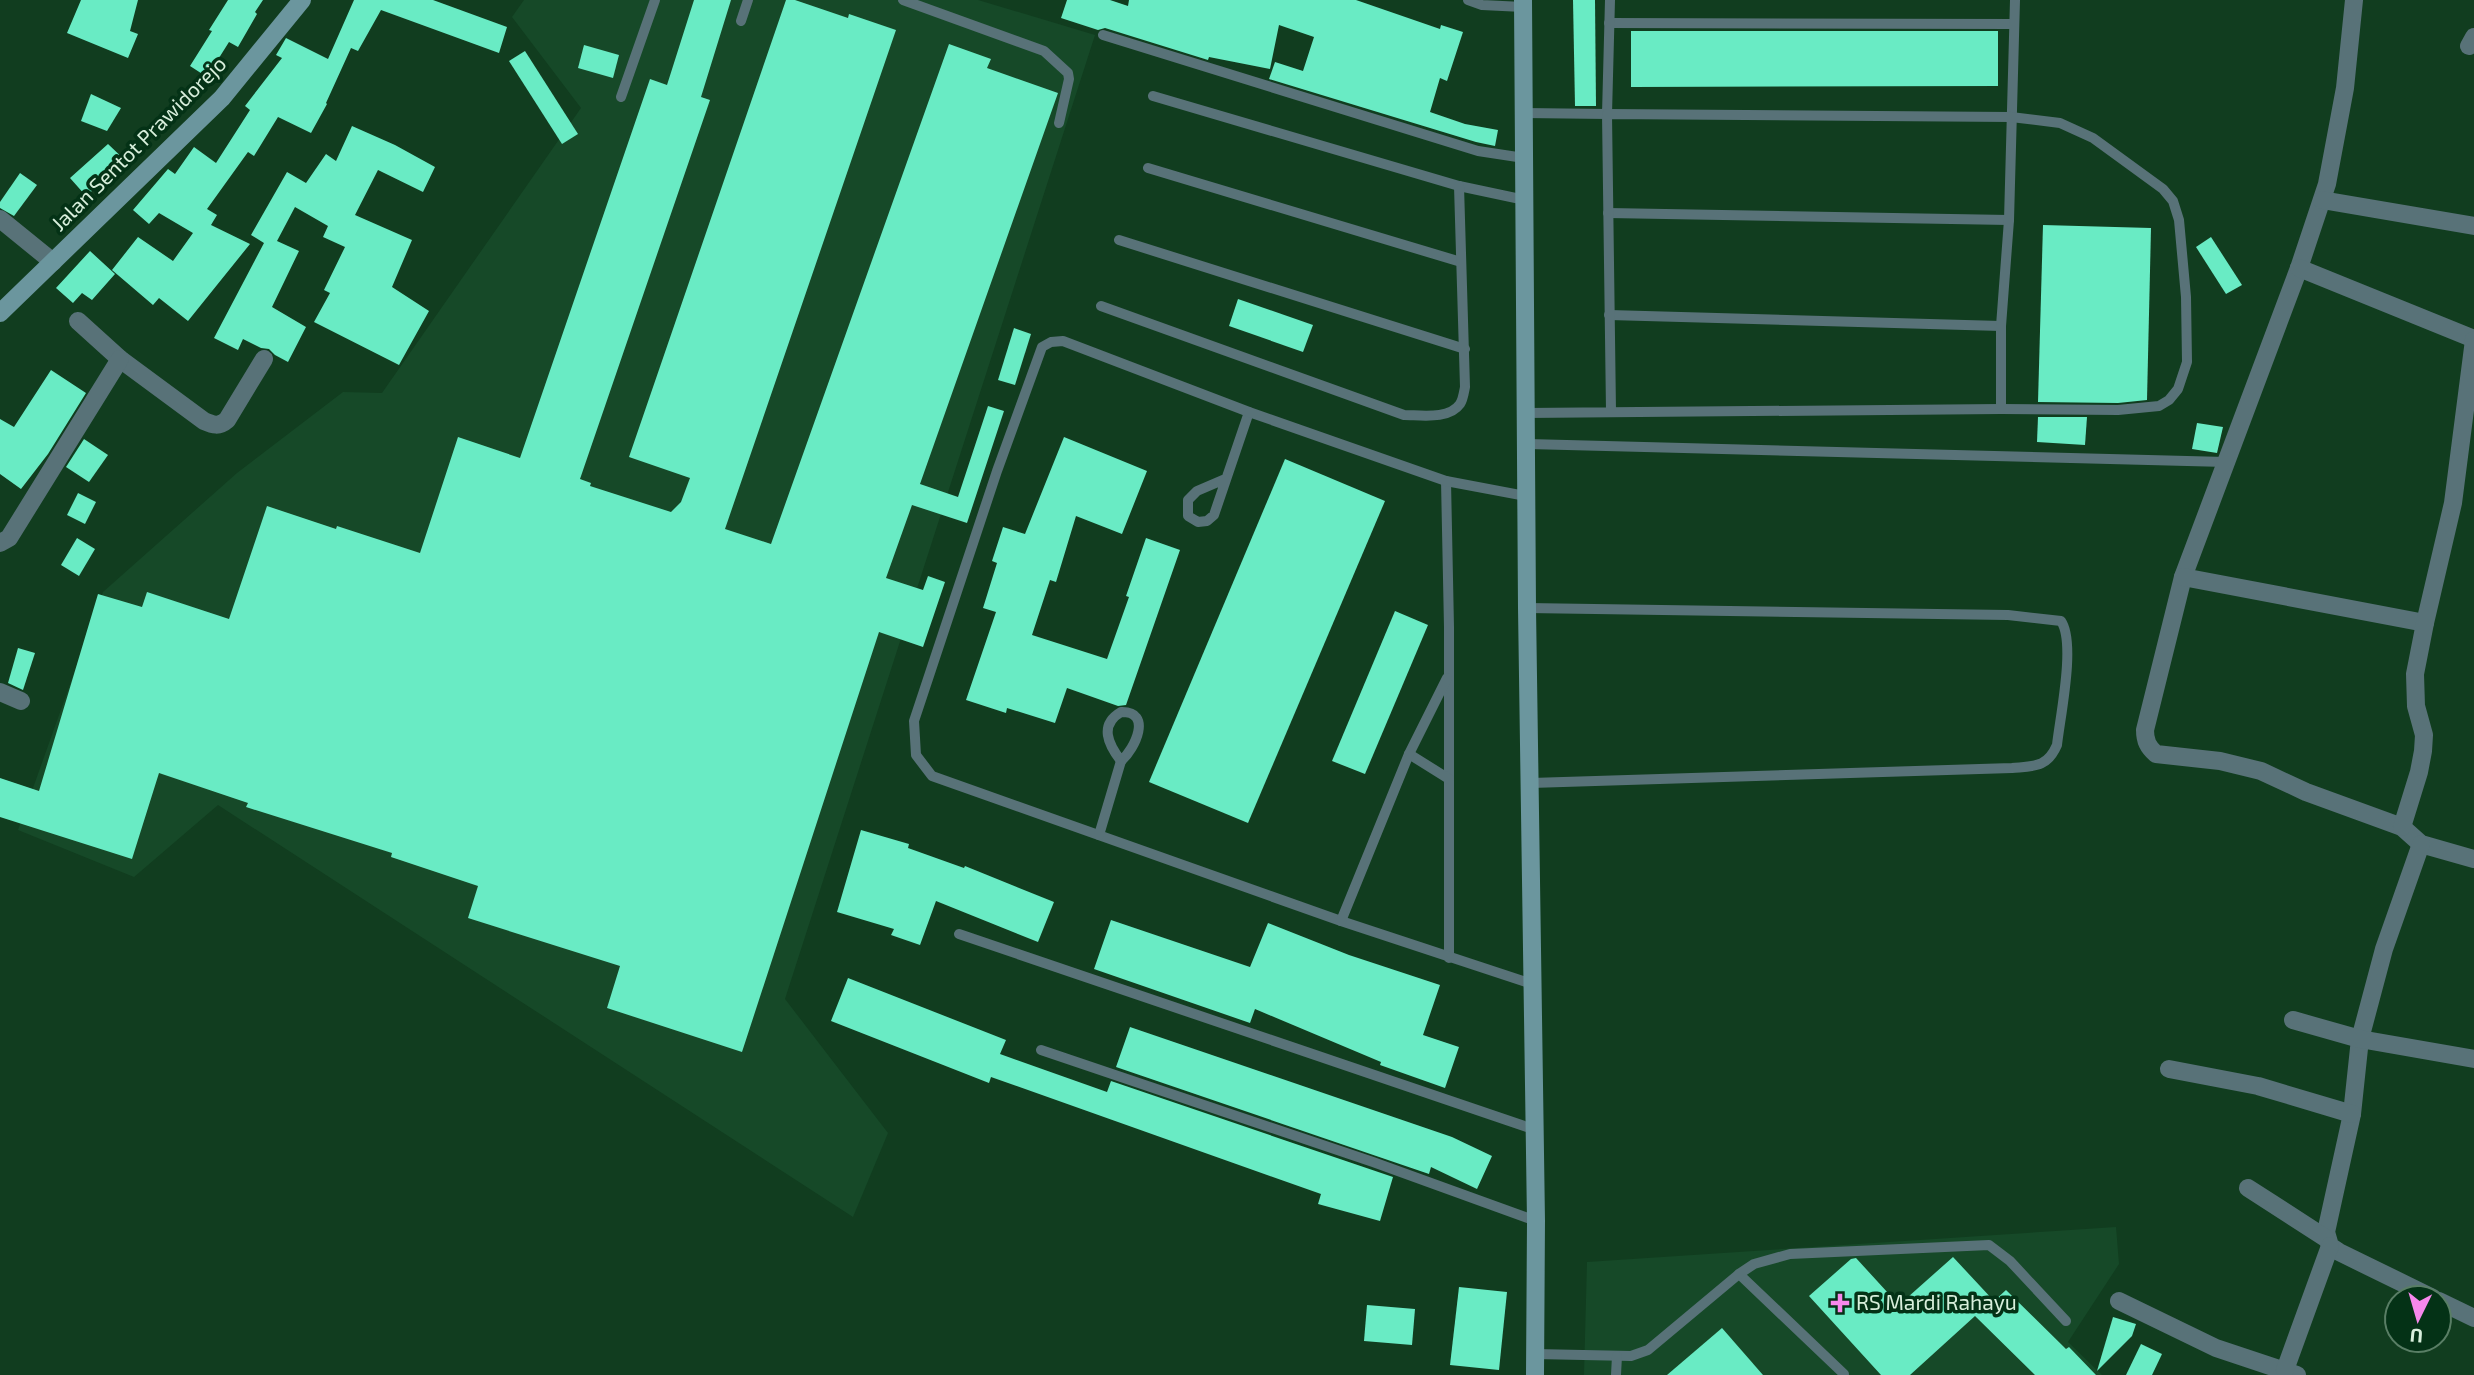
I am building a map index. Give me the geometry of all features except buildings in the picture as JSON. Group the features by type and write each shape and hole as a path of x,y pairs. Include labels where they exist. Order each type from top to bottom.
{"main road":[{"name":"Jalan Sentot Prawidorejo","path":"0,313 222,98 302,0"},
{"path":"1523,4 1527,608 1536,1221 1535,1375"}],"street":[{"path":"2354,0 2344,88 2327,184 2300,268 2183,577 2146,730 2149,747 2156,754 2220,761 2261,771 2306,792 2402,827 2421,844 2474,859"},
{"path":"2322,200 2474,226"},
{"path":"0,219 53,262"},
{"path":"2300,268 2474,340 2453,503 2425,623 2415,682 2416,706 2424,735 2423,751 2402,827"},
{"path":"78,321 120,359 204,421 215,425 222,425 227,420 264,359"},
{"path":"0,543 9,538 120,359"},
{"path":"2183,577 2425,623"},
{"path":"0,692 22,701"},
{"path":"2119,1301 2216,1348 2291,1372 2329,1242 2326,1232 2352,1114 2360,1039 2384,949 2421,844"},
{"path":"2293,1020 2360,1039 2474,1059"},
{"path":"2169,1069 2258,1086 2352,1114"},
{"path":"2248,1188 2329,1242 2339,1252 2404,1284"},
{"path":"2453,1308 2474,1318"}],"lane":[{"path":"621,97 655,0"},
{"path":"741,21 748,0"},
{"path":"903,0 1044,51 1068,72 1069,79 1059,124"},
{"path":"1468,0 1482,5 1523,4"},
{"path":"1609,0 1607,114 1611,411"},
{"path":"2001,409 2001,326 2009,220 2015,0"},
{"path":"1609,23 2014,24"},
{"path":"1102,35 1478,151 1524,158"},
{"path":"1153,96 1459,186 1525,201"},
{"path":"1524,113 2011,117 2060,123 2093,138 2163,189 2173,201 2179,220 2185,284 2187,362 2178,389 2169,400 2159,406 2118,410 1526,413"},
{"path":"1148,168 1461,262"},
{"path":"1101,306 1404,415 1432,416 1449,413 1460,404 1465,387 1459,186"},
{"path":"1608,213 2009,220"},
{"path":"1119,240 1465,349"},
{"path":"1609,315 2001,326"},
{"path":"1526,496 1446,481 1249,412 1063,341 1051,342 1042,347 997,471 914,721 916,755 932,776 1341,921 1532,984"},
{"path":"1225,479 1197,491 1188,500 1188,516 1198,522 1207,521 1214,515 1249,412"},
{"path":"1528,444 2226,462"},
{"path":"1446,481 1449,958"},
{"path":"1527,608 2008,615 2061,621 2066,628 2068,639 2057,745 2052,755 2037,765 1984,769 1531,783"},
{"path":"1341,921 1409,754 1449,674"},
{"path":"1100,835 1121,761 1132,751 1138,738 1139,727 1135,717 1128,712 1121,712 1113,717 1107,727 1107,739 1121,761"},
{"path":"1409,754 1449,779"},
{"path":"959,934 1533,1129"},
{"path":"1041,1050 1373,1162 1536,1221"},
{"path":"1535,1354 1631,1356 1648,1350 1739,1274 1754,1265 1790,1254 1989,1245 2010,1262 2066,1321"},
{"path":"1739,1274 1843,1374"},
{"path":"1616,1375 1617,1356"}],"shaded area":[{"path":"524,0 978,0 1095,35 785,999 888,1133 853,1217 218,805 134,877 18,830 103,592 237,473 343,392 382,393 581,108 512,17"},
{"name":"RS Mardi Rahayu","path":"2116,1227 2119,1264 2068,1342 2102,1375 1584,1375 1587,1262"}],"place":[{"name":"RS Mardi Rahayu","path":"1840,1303"}]}
